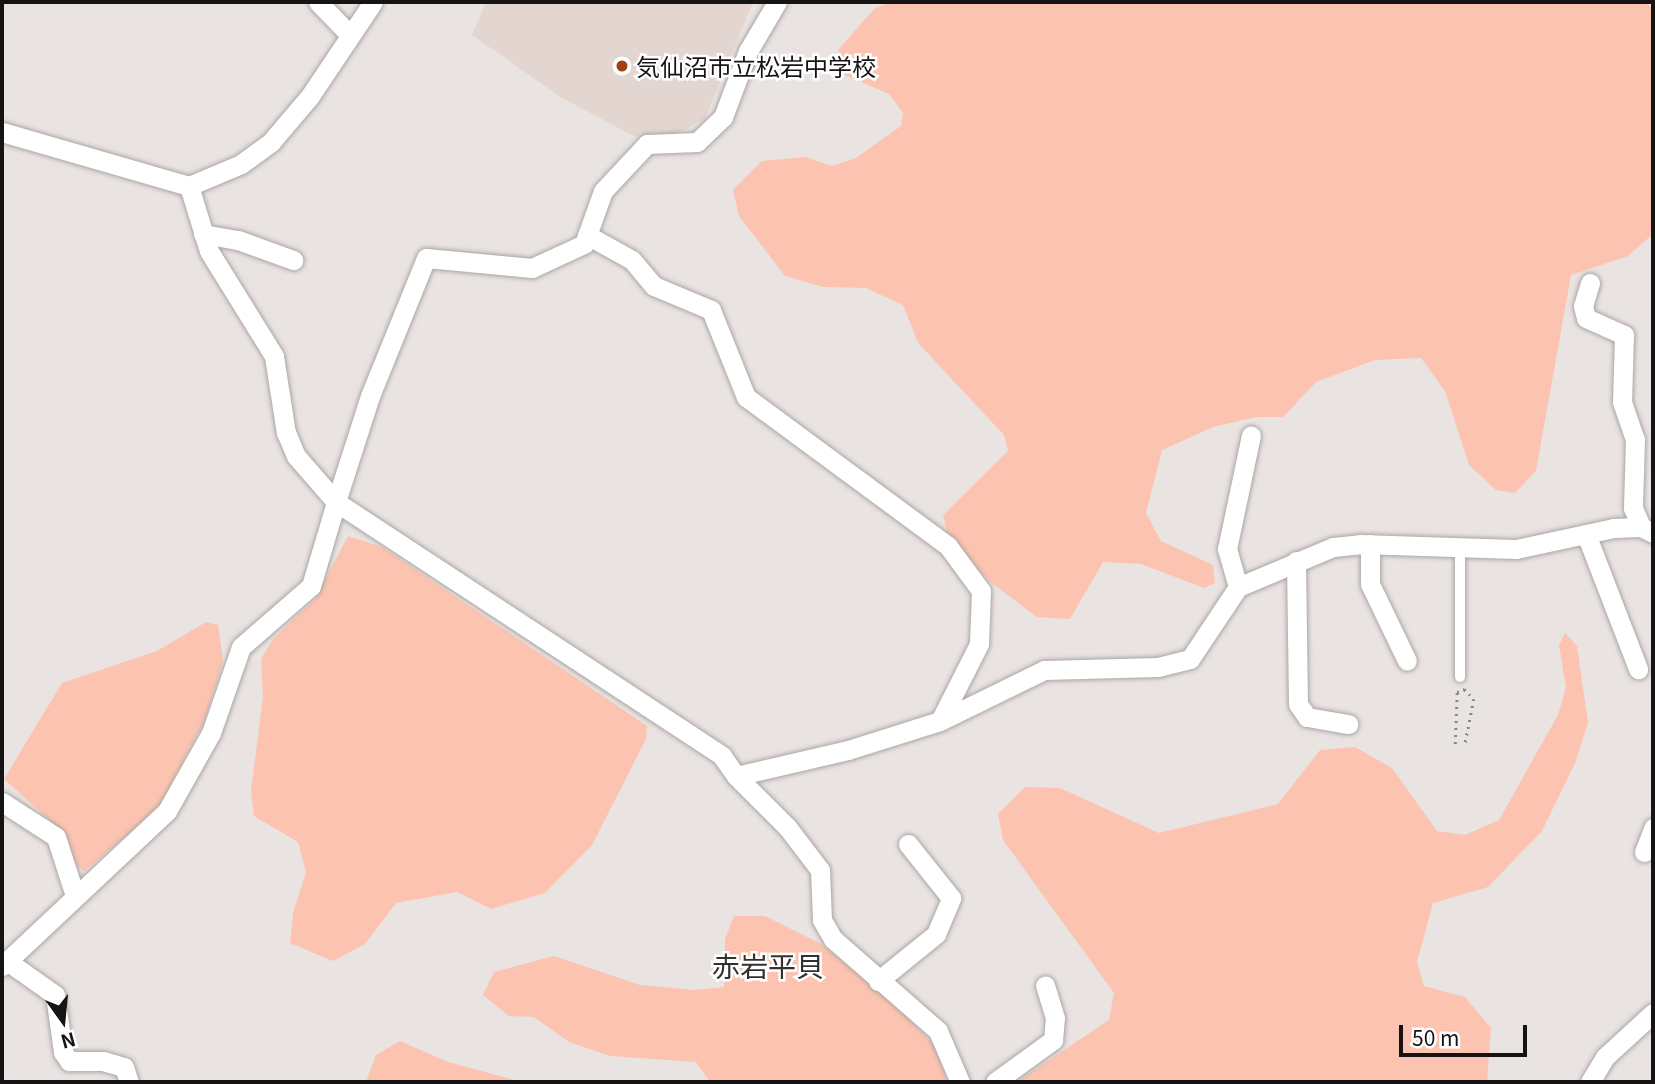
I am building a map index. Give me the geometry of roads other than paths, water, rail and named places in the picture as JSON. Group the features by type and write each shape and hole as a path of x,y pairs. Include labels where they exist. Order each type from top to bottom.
{"street":[{"path":"318,2 348,33"},
{"path":"2,132 189,186 241,164 271,142 310,96 348,33 373,2"},
{"path":"129,1082 124,1067 103,1061 69,1062 62,1052 55,995 5,963 167,811 211,733 241,647 311,586 370,396 426,258 532,268 584,244 603,191 647,144 697,142 723,117 748,51 777,2"},
{"path":"189,186 202,234 274,356 286,433 296,456 336,502 722,756 736,776 788,828 820,870 822,920 833,939 854,953 878,981 938,1031 960,1082"},
{"path":"202,234 239,240 293,260"},
{"path":"587,235 632,260 654,286 711,310 746,397 948,546 981,591 979,644 940,721"},
{"path":"736,776 848,750 940,721 1044,670 1158,667 1190,659 1238,587 1332,547 1370,544 1516,549 1586,534 1647,530 1633,508 1634,439 1622,402 1624,335 1586,318 1583,306 1590,283"},
{"path":"1238,587 1227,549 1251,435"},
{"path":"1586,534 1638,668"},
{"path":"1370,544 1370,584 1407,661"},
{"path":"1296,561 1298,704 1307,717 1348,724"},
{"path":"2,802 55,837 75,896"},
{"path":"1644,852 1653,828"},
{"path":"878,981 936,934 951,898 908,844"},
{"path":"995,1082 1052,1040 1055,1018 1045,986"},
{"path":"1590,1082 1605,1057 1653,1013"}],"lane":[{"path":"1460,549 1460,677"}],"place":[{"name":"気仙沼市立松岩中学校","path":"622,66"}],"district":[{"name":"赤岩平貝","path":"768,965"}]}
